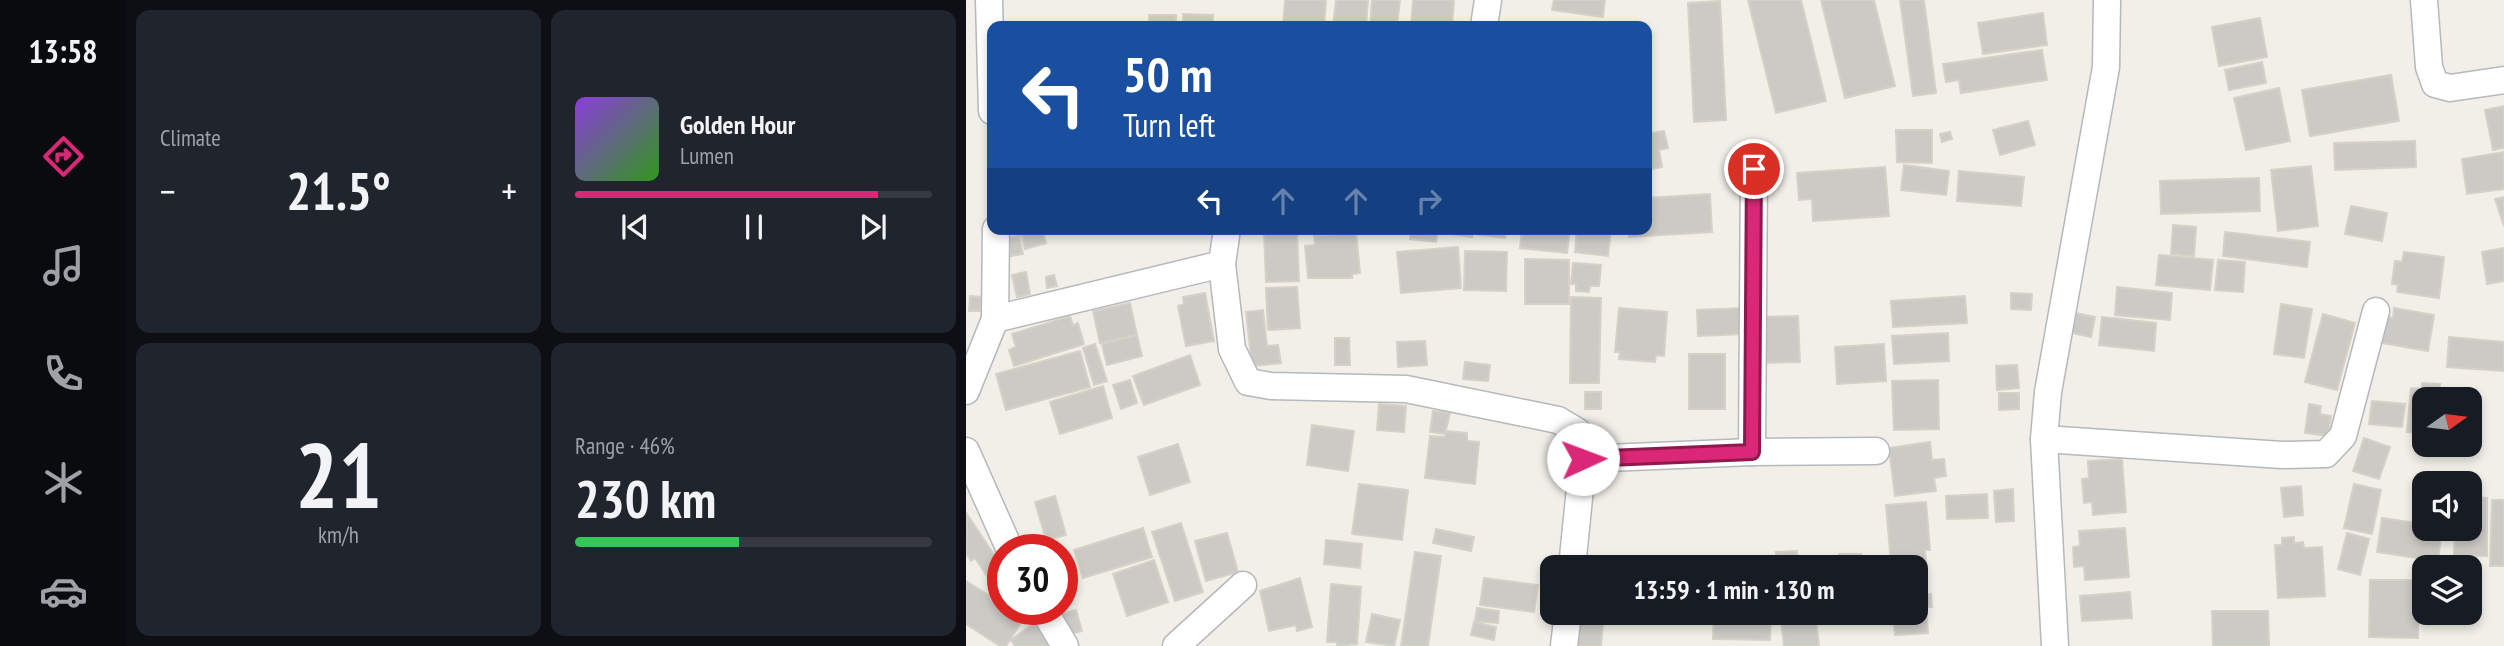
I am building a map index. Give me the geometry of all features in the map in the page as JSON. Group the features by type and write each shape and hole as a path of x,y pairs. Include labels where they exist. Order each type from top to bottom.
{"street":[{"path":"989,0 990,21"},
{"path":"1485,21 1488,0"},
{"path":"2055,646 2044,439 2048,392 2106,66 2107,0"},
{"path":"2424,0 2429,67 2435,84 2451,88 2504,80"},
{"path":"1752,452 1754,169"},
{"path":"966,391 995,319 996,235"},
{"path":"1226,235 1222,264 1231,349 1248,382 1271,386 1406,389 1558,420 1578,432 1583,459 1573,555"},
{"path":"995,319 1222,264"},
{"path":"2044,439 2282,455 2326,454 2343,436 2376,311"},
{"path":"966,451 1003,534"},
{"path":"1583,459 1752,452 1876,452"},
{"path":"1175,646 1243,585"},
{"path":"1053,625 1065,646"},
{"path":"1564,646 1566,625"}],"building":[{"path":"1285,0 1326,0 1324,21 1283,21"},
{"path":"1336,0 1368,0 1366,21 1334,21"},
{"path":"1372,0 1400,0 1398,21 1370,21"},
{"path":"1413,0 1454,0 1452,21 1411,21"},
{"path":"1554,0 1605,0 1603,17 1552,10"},
{"path":"1748,0 1801,0 1826,101 1776,113"},
{"path":"1821,0 1874,0 1895,86 1845,98"},
{"path":"1900,0 1924,0 1936,93 1913,96"},
{"path":"1720,1 1726,120 1694,122 1688,3"},
{"path":"2043,13 2047,45 1983,54 1978,23"},
{"path":"1183,14 1213,15 1213,21 1183,21"},
{"path":"1149,15 1176,15 1176,21 1149,21"},
{"path":"2260,18 2267,57 2219,66 2212,27"},
{"path":"2042,50 2047,80 1961,93 1959,80 1946,82 1943,64"},
{"path":"2262,62 2266,83 2229,90 2225,70"},
{"path":"2391,75 2399,121 2310,136 2302,90"},
{"path":"2279,88 2290,141 2246,150 2234,98"},
{"path":"2504,106 2504,148 2493,150 2485,110"},
{"path":"2028,121 2035,145 2000,155 1993,130"},
{"path":"1896,130 1932,130 1932,163 1897,162"},
{"path":"1664,131 1668,148 1659,150 1662,167 1652,169 1652,133"},
{"path":"1950,132 1952,139 1942,142 1940,134"},
{"path":"2415,141 2416,167 2335,170 2334,143"},
{"path":"2504,152 2504,189 2467,194 2462,159"},
{"path":"1904,165 1949,171 1946,195 1901,190"},
{"path":"2311,166 2318,226 2278,231 2271,170"},
{"path":"1885,167 1889,216 1813,221 1812,199 1799,200 1797,173"},
{"path":"1959,171 2024,177 2021,206 1957,201"},
{"path":"2259,178 2260,211 2161,214 2160,181"},
{"path":"1710,194 1712,232 1629,237 1652,235 1652,198"},
{"path":"2504,197 2504,226 2495,199"},
{"path":"2351,206 2387,213 2382,241 2345,234"},
{"path":"2173,225 2196,227 2194,256 2171,254"},
{"path":"2225,232 2310,242 2307,267 2223,256"},
{"path":"1022,235 1044,235 1046,243 1025,249"},
{"path":"1264,235 1297,235 1299,281 1266,282"},
{"path":"1356,235 1360,273 1352,274 1352,278 1308,278 1305,246 1315,245 1314,236"},
{"path":"1410,235 1437,235 1436,242 1410,239"},
{"path":"1479,235 1505,235 1505,238"},
{"path":"1521,235 1569,235 1567,253 1520,248"},
{"path":"1576,235 1610,235 1608,256 1575,252"},
{"path":"1019,236 1023,254 1011,256 1008,238"},
{"path":"1458,247 1461,288 1401,293 1397,252"},
{"path":"2504,248 2504,281 2487,284 2482,252"},
{"path":"1465,251 1507,252 1506,291 1464,290"},
{"path":"2404,252 2444,257 2439,298 2397,292 2398,285 2392,284 2395,261 2402,262"},
{"path":"2159,255 2213,260 2210,290 2156,285"},
{"path":"1525,259 1569,260 1569,304 1525,304"},
{"path":"2218,260 2245,262 2243,292 2215,290"},
{"path":"1573,263 1601,265 1599,286 1590,286 1589,292 1576,291 1576,284 1571,284"},
{"path":"1026,272 1030,294 1017,297 1012,275"},
{"path":"1054,275 1057,286 1047,288 1046,277"},
{"path":"1297,287 1300,328 1268,330 1266,288"},
{"path":"2117,287 2172,293 2170,320 2115,315"},
{"path":"1205,293 1214,341 1186,346 1178,306 1184,304 1183,297"},
{"path":"2011,293 2032,294 2031,310 2011,309"},
{"path":"970,296 981,297 980,311 969,311"},
{"path":"1965,296 1967,323 1893,327 1891,301"},
{"path":"1571,297 1601,298 1599,383 1570,383"},
{"path":"1130,303 1137,335 1100,343 1093,311"},
{"path":"2281,304 2312,309 2304,358 2274,354"},
{"path":"1619,308 1667,312 1664,356 1656,355 1655,362 1619,359 1620,352 1615,352"},
{"path":"1743,308 1744,334 1698,336 1697,310"},
{"path":"2394,308 2434,315 2428,351 2382,343 2387,317 2393,318"},
{"path":"1263,310 1267,346 1278,345 1281,363 1252,366 1246,312"},
{"path":"2076,313 2095,317 2091,337 2072,333"},
{"path":"2323,314 2355,323 2337,390 2305,382"},
{"path":"1070,316 1073,325 1078,323 1084,344 1014,366 1009,350 1016,347 1012,334"},
{"path":"1798,316 1800,362 1762,363 1760,317"},
{"path":"2102,317 2156,323 2154,351 2099,345"},
{"path":"1948,333 1949,361 1894,364 1892,336"},
{"path":"1137,335 1142,356 1107,365 1102,344"},
{"path":"2449,337 2504,342 2504,371 2447,367"},
{"path":"1335,338 1349,338 1350,365 1335,365"},
{"path":"1425,341 1427,365 1398,367 1397,342"},
{"path":"1095,344 1107,381 1094,385 1083,348"},
{"path":"1884,344 1886,381 1837,384 1835,347"},
{"path":"1080,351 1090,387 1006,410 996,374"},
{"path":"1689,354 1725,354 1725,409 1689,409"},
{"path":"1190,355 1200,385 1144,405 1133,376"},
{"path":"1465,362 1490,365 1488,381 1463,379"},
{"path":"2017,365 2019,388 1997,390 1996,366"},
{"path":"1130,380 1137,403 1121,409 1113,385"},
{"path":"1938,380 1939,429 1894,430 1892,381"},
{"path":"2422,383 2440,384 2440,387 2422,387"},
{"path":"1103,386 1112,418 1060,434 1050,402"},
{"path":"2412,388 2412,433 2407,432"},
{"path":"1585,392 1601,392 1601,409 1585,409"},
{"path":"1999,393 2019,393 2019,409 1999,410"},
{"path":"2372,401 2405,404 2402,427 2369,424"},
{"path":"1379,404 1406,406 1404,432 1377,430"},
{"path":"2309,404 2321,406 2320,414 2331,416 2328,436 2305,433"},
{"path":"1433,411 1450,413 1445,434 1430,432"},
{"path":"1312,425 1354,431 1348,471 1307,465"},
{"path":"1446,431 1467,433 1467,441 1479,442 1475,484 1425,478 1430,436 1445,437"},
{"path":"2364,438 2390,447 2379,479 2353,471"},
{"path":"1930,442 1932,460 1944,459 1946,476 1934,478 1936,491 1895,496 1889,448"},
{"path":"1178,444 1190,482 1150,495 1138,457"},
{"path":"2122,459 2126,512 2093,515 2092,502 2084,503 2082,479 2089,478 2088,461"},
{"path":"1359,484 1408,490 1402,540 1352,534"},
{"path":"2354,484 2381,490 2372,534 2344,528"},
{"path":"2301,486 2303,515 2284,517 2281,488"},
{"path":"2013,489 2014,521 1996,522 1994,491"},
{"path":"1987,494 1988,518 1947,519 1946,496"},
{"path":"1055,496 1066,534 1044,534 1035,502"},
{"path":"2482,498 2487,498 2487,556 2454,555 2455,541 2482,541"},
{"path":"2492,500 2504,500 2504,566 2490,566"},
{"path":"1926,502 1930,550 1925,550 1925,555 1890,555 1886,505"},
{"path":"967,514 987,544 987,576 975,558 971,561 966,553"},
{"path":"2382,518 2412,522 2412,541 2440,541 2439,555 2412,555 2412,557 2377,552"},
{"path":"1181,523 1203,592 1175,601 1152,532"},
{"path":"1143,528 1152,557 1083,578 1078,562 1078,549"},
{"path":"2125,528 2129,577 2085,580 2084,566 2074,567 2073,547 2080,546 2079,531"},
{"path":"1436,529 1474,537 1471,551 1433,543"},
{"path":"1227,533 1238,572 1206,581 1195,541"},
{"path":"2347,533 2369,539 2360,575 2338,569"},
{"path":"2294,537 2294,543 2303,542 2304,548 2322,547 2325,596 2278,598 2275,545 2282,545 2282,538"},
{"path":"1326,540 1362,544 1360,568 1324,564"},
{"path":"1797,551 1797,555 1776,555 1776,552"},
{"path":"1415,552 1441,556 1428,646 1401,646"},
{"path":"1154,560 1168,602 1127,616 1113,574"},
{"path":"1300,578 1312,627 1297,631 1296,625 1269,631 1260,591"},
{"path":"1484,578 1538,585 1534,612 1480,605"},
{"path":"2370,580 2412,580 2412,625 2418,625 2418,638 2369,637"},
{"path":"966,581 987,594 987,625 1020,625 1006,646 1000,646 966,624"},
{"path":"1331,584 1361,587 1357,644 1337,646 1337,642 1327,642"},
{"path":"2130,592 2132,618 2082,621 2080,596"},
{"path":"1928,594 1931,594 1932,607 1928,607"},
{"path":"1477,608 1499,611 1498,623 1475,621"},
{"path":"2212,611 2268,611 2269,646 2213,646"},
{"path":"1372,614 1400,620 1394,646 1366,642"},
{"path":"1078,617 1082,631 1062,636 1059,625 1078,625"},
{"path":"1474,622 1496,627 1494,640 1471,635"},
{"path":"1031,625 1036,625 1052,646 1015,646 1011,640"},
{"path":"1575,625 1603,625 1601,646 1573,646"},
{"path":"1714,625 1771,625 1770,640 1713,639"},
{"path":"1782,625 1817,625 1819,646 1784,646"},
{"path":"1894,625 1927,625 1928,633 1895,635"}],"route":[{"path":"1583,459 1752,452 1754,169"}]}
